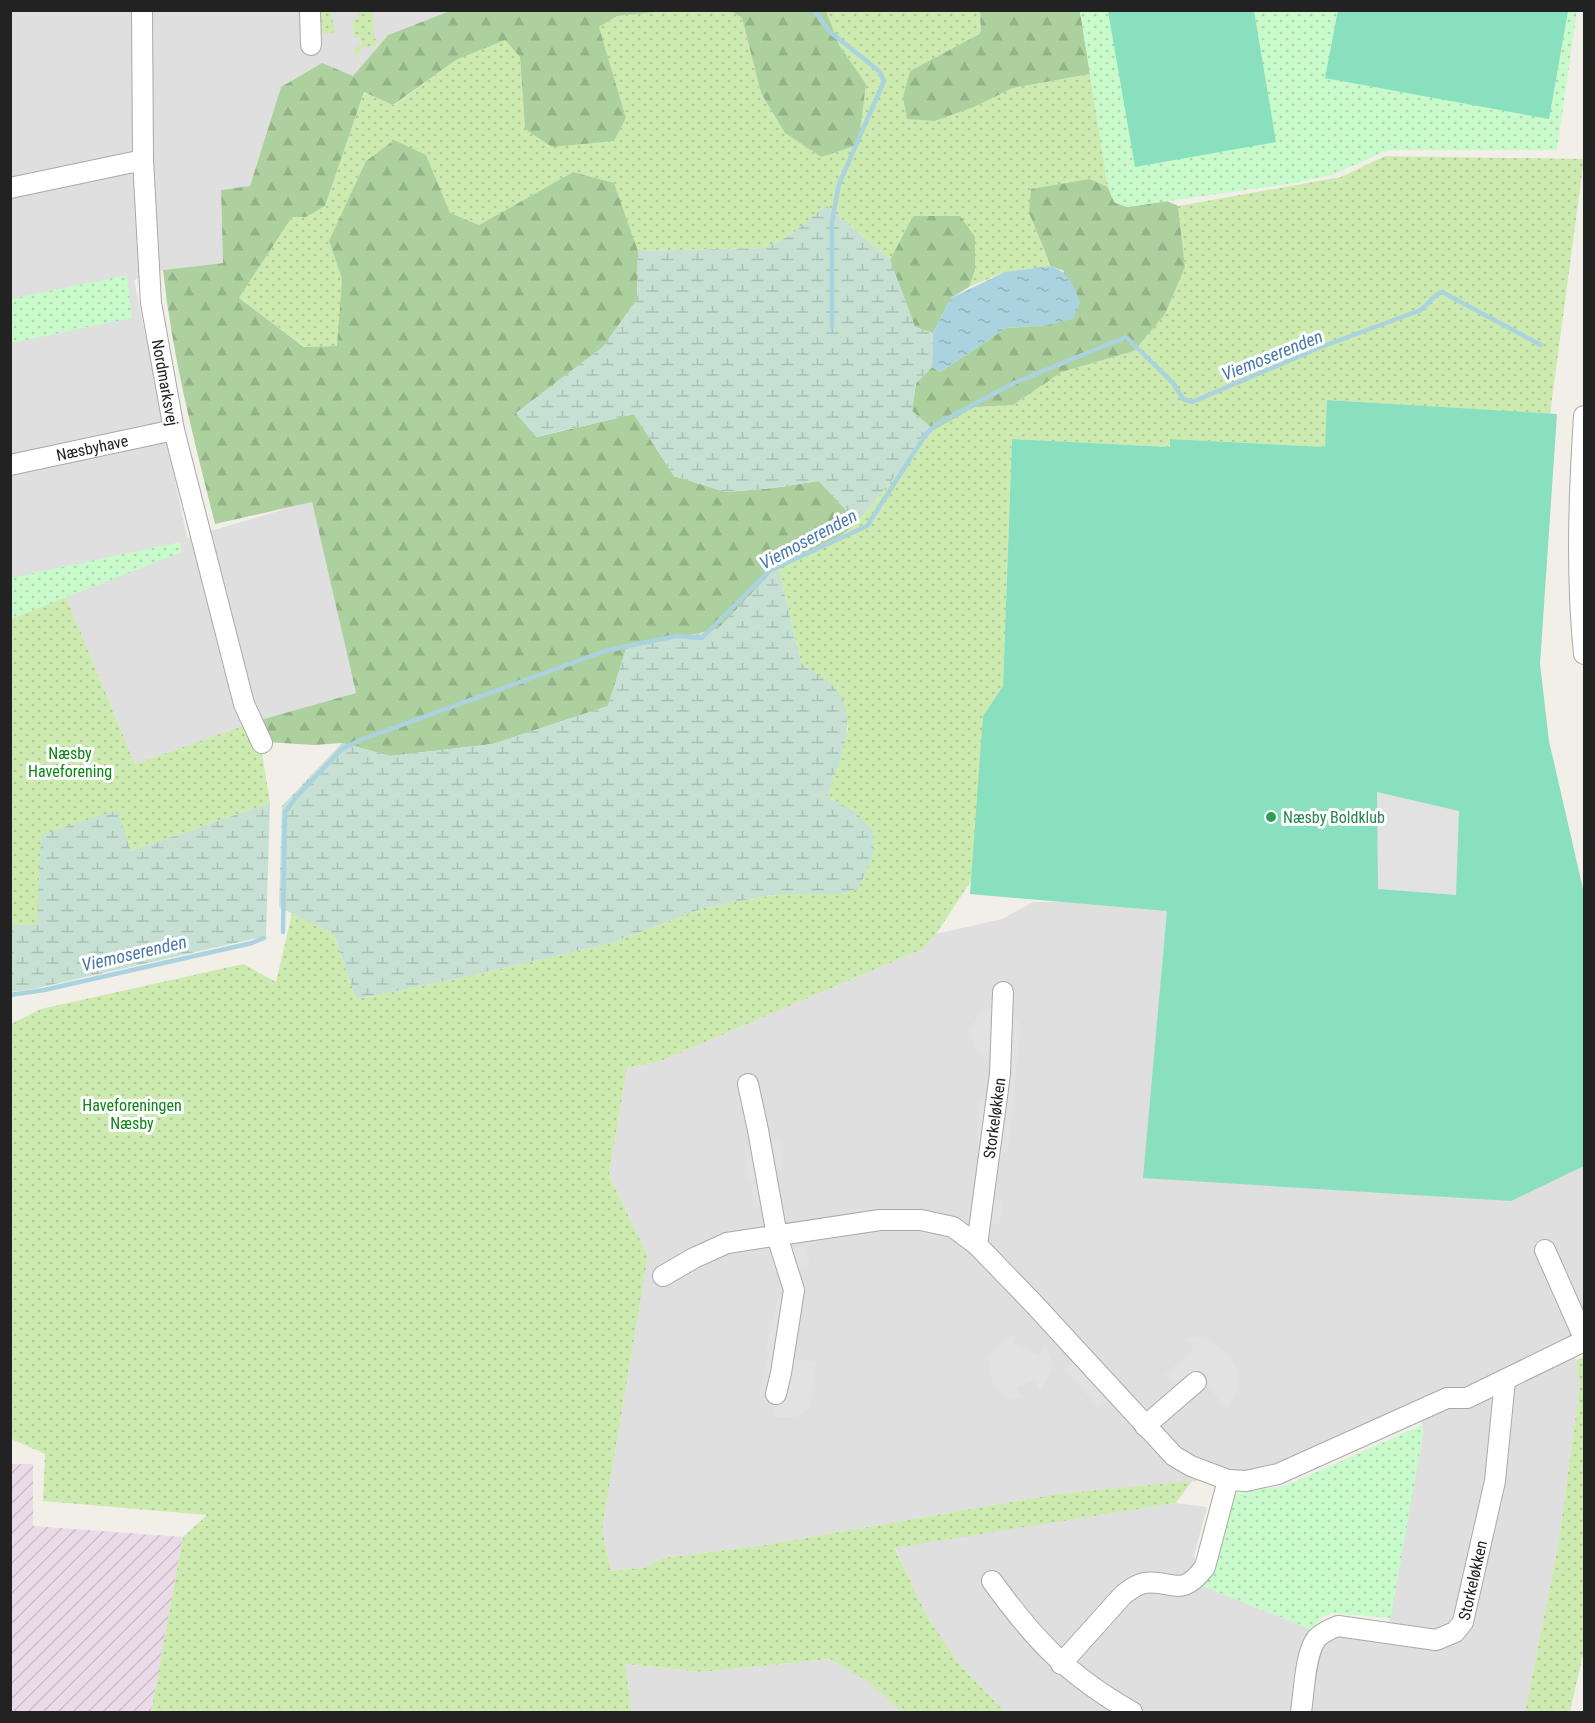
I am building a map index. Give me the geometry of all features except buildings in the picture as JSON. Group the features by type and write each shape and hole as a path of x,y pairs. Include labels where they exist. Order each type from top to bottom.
{"street":[{"name":"Nordmarksvej","path":"142,10 143,160 151,303 174,430 244,704 262,742"},
{"path":"310,10 311,45"},
{"path":"10,188 143,160"},
{"path":"1584,416 1579,564 1584,654"},
{"name":"Næsbyhave","path":"10,465 174,430"},
{"name":"Storkeløkken","path":"977,1245 1000,1074 1003,992"},
{"path":"748,1084 777,1236 794,1290 776,1394"},
{"path":"663,1276 694,1258 727,1244 880,1220 921,1220 953,1227 977,1245 1034,1303 1174,1456 1191,1466 1228,1480 1246,1480 1278,1474 1447,1398 1467,1398 1584,1340 1545,1250"},
{"name":"Storkeløkken","path":"1301,1713 1311,1649 1325,1631 1338,1626 1436,1640 1455,1632 1463,1622 1495,1481 1505,1380"},
{"path":"1145,1425 1196,1382"},
{"path":"1061,1664 1132,1588 1142,1583 1176,1587 1187,1584 1198,1576 1205,1567 1228,1480"},
{"path":"992,1581 1034,1636 1061,1664 1085,1683 1132,1713"}],"shaded area":[{"path":"11,11 450,11 388,35 353,76 281,87 250,186 221,191 223,263 163,270 134,280 187,538 312,501 356,694 257,721 135,764 66,597 11,619"},
{"path":"1377,792 1459,811 1456,895 1378,889"},
{"path":"1033,902 1184,902 1584,1167 1584,1330 1565,1339 1576,1360 1580,1385 1558,1546 1525,1712 1005,1712 959,1664 927,1616 895,1547 1176,1503 1207,1507 1194,1556 1205,1587 1310,1629 1335,1615 1389,1623 1423,1433 1420,1406 1250,1476 1056,1494 765,1545 662,1558 647,1567 611,1571 602,1530 648,1256 609,1175 627,1068 661,1061 923,949 936,934 1002,919"},
{"path":"993,1007 1013,1015 1019,1024 1020,1035 1008,1150 999,1156 985,1151 978,1142 979,1101 991,1101 994,1058 982,1056 975,1048 970,1030 979,1014"},
{"path":"779,1139 783,1167 771,1169 767,1141"},
{"path":"757,1152 762,1179 749,1181 745,1154"},
{"path":"763,1186 766,1205 754,1207 751,1187"},
{"path":"992,1199 1004,1201 999,1225 988,1223"},
{"path":"806,1246 810,1266 788,1272 781,1251"},
{"path":"778,1298 793,1298 784,1352 766,1348"},
{"path":"1016,1334 1014,1344 1040,1356 1045,1345 1052,1361 1052,1369 1040,1392 1035,1380 1017,1387 1022,1399 1009,1397 999,1391 991,1380 988,1358 1008,1338"},
{"path":"1192,1337 1209,1341 1227,1353 1238,1372 1238,1389 1228,1411 1205,1386 1189,1394 1164,1375 1194,1349 1186,1339"},
{"path":"769,1353 816,1363 810,1407 797,1417 775,1417 773,1407 775,1394 760,1391"},
{"path":"1081,1355 1115,1393 1098,1407 1064,1369"},
{"path":"11,1464 33,1464 33,1526 183,1537 151,1712 11,1712"},
{"path":"831,1659 869,1682 901,1712 632,1712 625,1664 702,1672"}],"green space":[{"path":"664,10 731,11 742,18 761,93 785,133 821,157 866,84 838,45 826,11 980,11 981,33 910,71 935,121 974,107 1013,88 1090,74 1108,187 1090,179 1029,213 1051,266 1005,272 969,287 975,271 913,216 890,260 826,205 791,235 765,248 638,251 614,183 573,172 479,225 450,214 426,155 329,241 342,279 338,346 305,347 239,298 292,217 306,217 325,205 364,92 394,105 456,60 505,39 520,57 525,129 626,118 599,27 617,16"},
{"path":"1338,10 1568,11 1549,119 1325,78"},
{"path":"318,11 331,11 335,32 324,34 319,27"},
{"path":"358,11 373,11 374,38 379,41 375,46 361,48 359,55 355,53 354,48 362,45 360,37 355,38 352,21 359,19"},
{"path":"450,11 664,11 617,16 599,27 626,118 614,141 552,147 525,129 520,57 505,40 456,60 393,105 364,92 325,206 306,217 292,217 239,298 304,347 337,346 342,279 329,241 366,161 394,140 426,155 450,213 479,225 573,172 614,183 638,251 637,299 603,347 516,413 537,437 634,414 674,476 726,492 819,481 857,522 842,535 779,565 718,629 626,649 608,706 493,744 390,756 342,743 314,745 267,742 257,721 356,693 312,502 215,524 178,366 163,270 223,263 221,190 250,186 281,87 322,63 353,76 388,35"},
{"path":"731,11 826,11 839,45 866,84 858,145 821,157 785,133 761,93 742,18"},
{"path":"980,11 1080,11 1090,74 1013,88 974,107 935,121 907,119 903,97 910,71 981,33"},
{"path":"1080,11 1577,11 1557,150 1388,150 1335,174 1295,183 1127,207 1114,202 1108,187"},
{"path":"1108,11 1254,11 1276,142 1135,167"},
{"name":"Haveforeningen Næsby","path":"1385,156 1584,159 1550,414 1328,400 1325,447 1171,439 1170,447 1012,439 1003,686 983,716 973,878 936,934 923,949 661,1061 627,1068 609,1175 648,1256 602,1530 611,1571 647,1567 662,1558 765,1545 1056,1494 1192,1481 1176,1503 895,1548 927,1616 959,1664 1005,1712 901,1712 869,1682 830,1659 702,1672 625,1664 632,1712 151,1712 183,1537 207,1515 43,1501 45,1454 11,1439 11,1024 41,1009 243,964 276,982 292,913 334,934 356,999 456,979 611,943 704,908 777,894 842,894 855,811 827,797 848,728 832,685 801,663 778,565 842,535 857,522 934,430 975,407 1013,405 1062,372 1134,351 1185,267 1178,206 1341,177"},
{"path":"1090,179 1108,187 1114,202 1127,207 1167,201 1178,206 1185,267 1165,314 1134,351 1062,372 1013,405 975,407 934,430 912,411 916,383 932,367 940,372 1006,328 1048,325 1064,271 1051,266 1029,213 1031,189"},
{"path":"826,205 890,260 915,327 933,333 932,367 916,383 912,411 934,430 857,522 819,481 726,492 674,476 634,414 536,437 516,413 603,347 637,299 638,251 765,248 791,235"},
{"path":"913,216 960,216 975,237 975,271 969,287 951,298 933,333 915,327 890,260"},
{"path":"127,275 132,318 11,343 11,299"},
{"name":"Næsby Boldklub","path":"1327,400 1557,414 1540,664 1549,741 1584,893 1584,1166 1511,1201 1143,1178 1167,911 970,894 983,716 1003,686 1012,439 1170,447 1170,439 1325,447"},
{"path":"180,542 182,552 11,619 11,578"},
{"path":"778,565 801,663 831,684 841,696 846,709 846,739 827,797 855,811 873,831 874,852 859,888 842,894 777,894 704,908 611,943 456,979 356,999 334,934 279,907 282,806 342,743 390,756 493,744 608,706 626,649 718,629"},
{"name":"Næsby Haveforening","path":"66,597 135,764 257,721 270,803 131,851 37,926 11,925 11,619"},
{"path":"270,803 266,936 11,992 11,925 37,925 41,835 117,810 131,851"},
{"path":"1584,1357 1584,1650 1570,1712 1525,1712 1558,1546 1580,1385 1576,1360"},
{"path":"1422,1425 1423,1433 1391,1618 1333,1613 1324,1616 1310,1629 1205,1587 1203,1583 1229,1499 1250,1490 1287,1485"}],"water":[{"path":"1051,266 1067,276 1076,291 1080,303 1073,319 1048,325 1006,328 940,372 932,367 933,333 951,298 1005,272"}],"waterway":[{"path":"814,10 829,31 879,71 884,81 839,184 832,221 832,327"},
{"name":"Viemoserenden","path":"283,932 285,813 296,797 342,749 363,739 605,651 676,636 702,638 769,571 867,526 926,434 937,424 1014,383 1126,337 1173,383 1183,399 1192,402 1321,347 1421,310 1442,292 1541,345"},
{"name":"Viemoserenden","path":"10,995 44,990 252,943 264,938"}],"place":[{"name":"Næsby Boldklub","path":"1271,817"}]}
